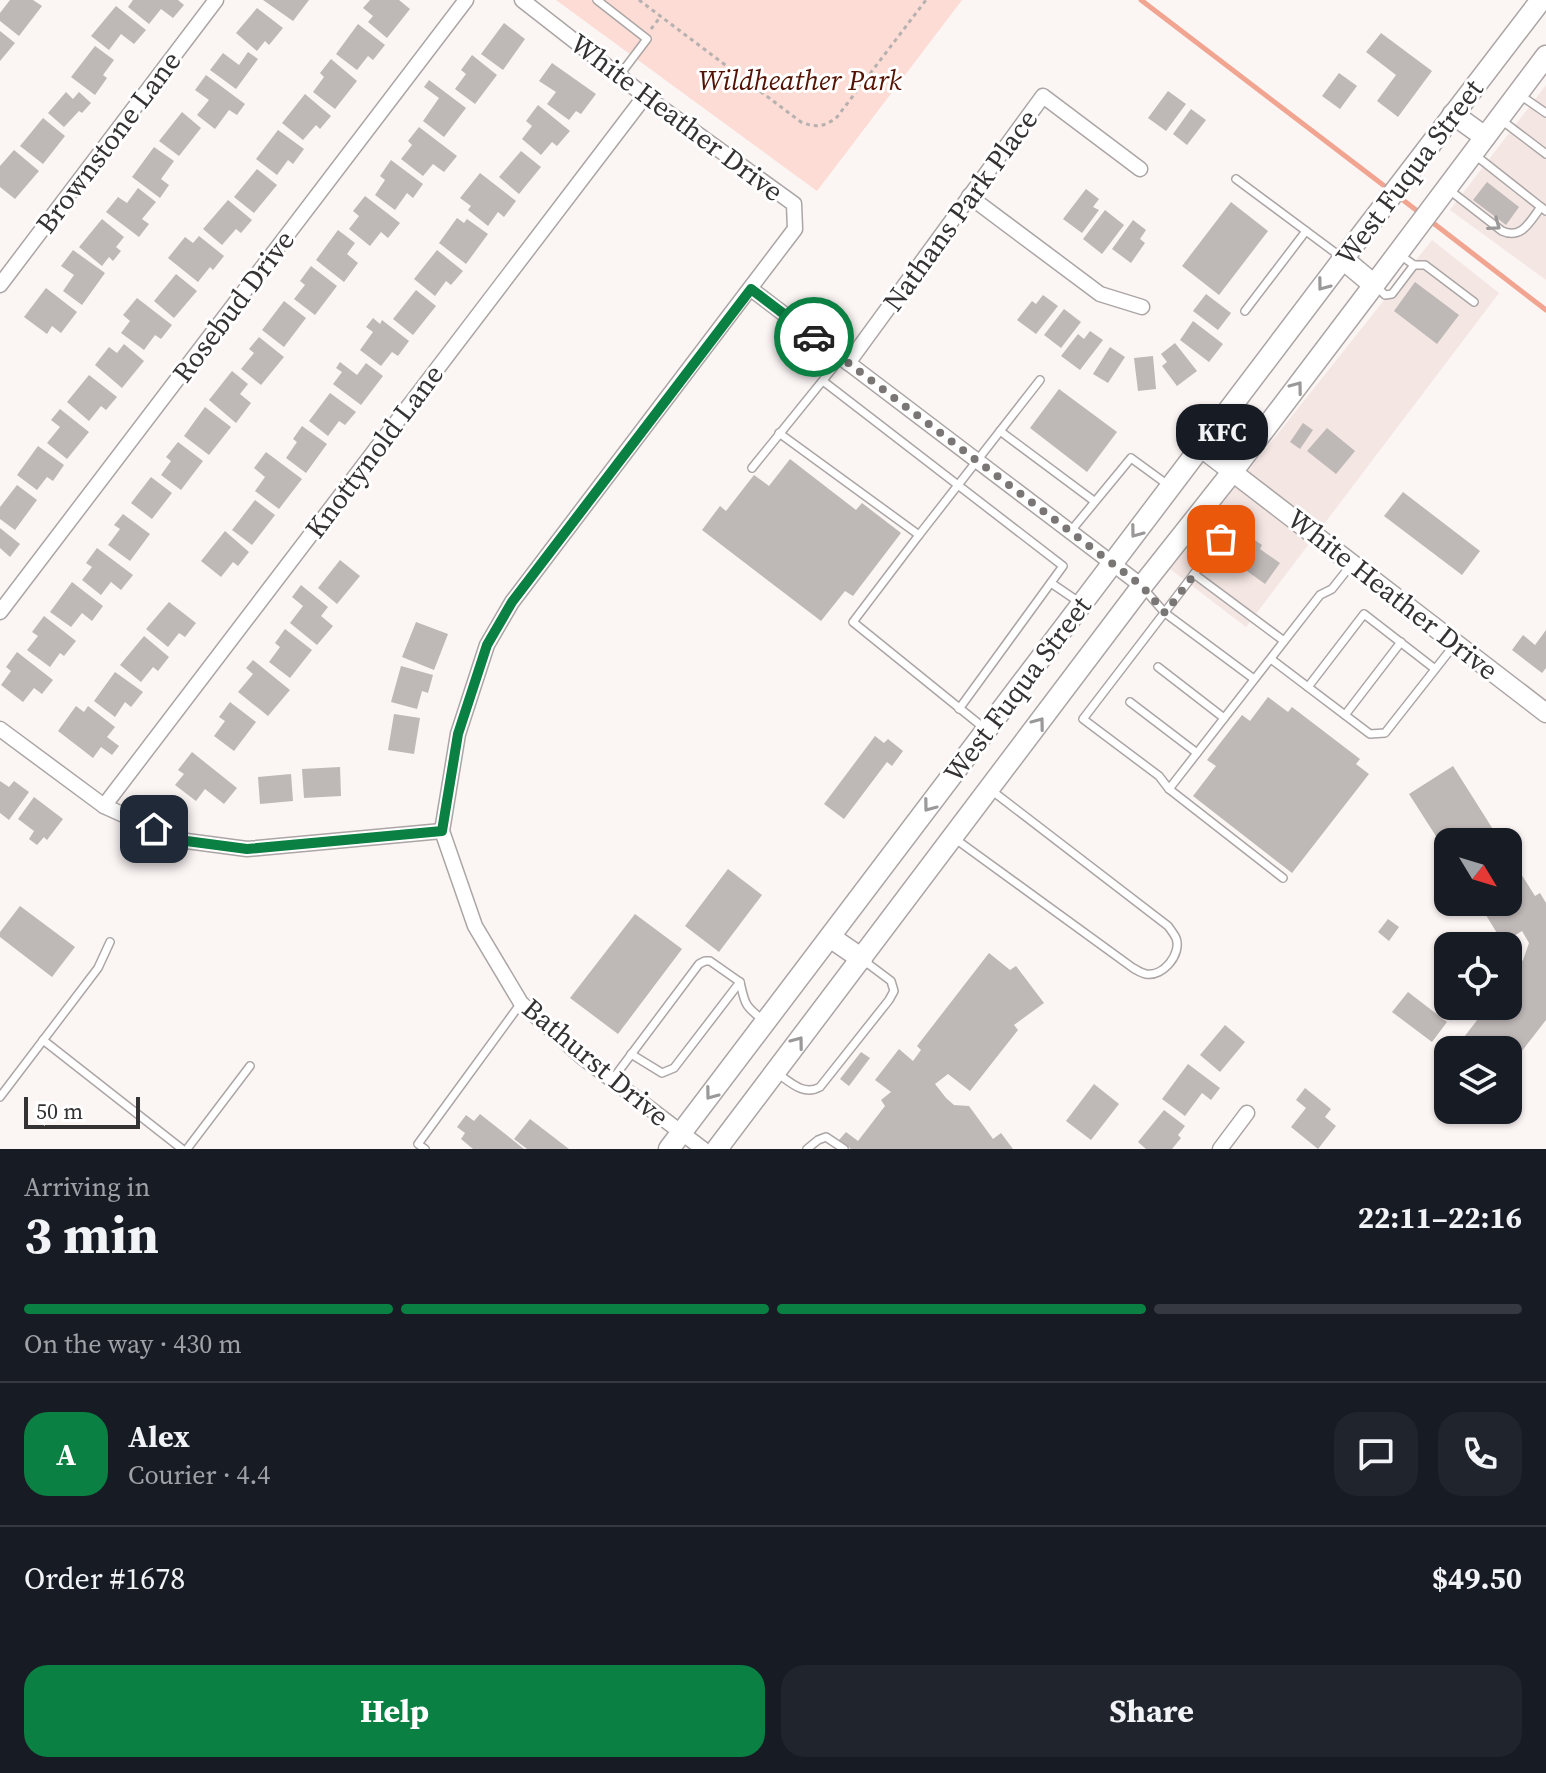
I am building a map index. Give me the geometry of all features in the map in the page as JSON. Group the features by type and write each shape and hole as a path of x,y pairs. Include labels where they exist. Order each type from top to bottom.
{"main road":[{"name":"West Fuqua Street","path":"675,1141 1538,1"},
{"name":"West Fuqua Street","path":"717,1149 1142,586 1374,285 1406,260 1420,224 1546,56"},
{"path":"1453,114 1479,145"},
{"path":"1343,259 1374,285"},
{"path":"986,730 1016,752"},
{"path":"830,937 862,959"}],"street":[{"name":"Brownstone Lane","path":"0,285 216,0"},
{"name":"Rosebud Drive","path":"0,612 466,0"},
{"name":"White Heather Drive","path":"522,0 645,96 794,204 795,229 751,289"},
{"name":"Knottynold Lane","path":"104,806 645,96"},
{"name":"Nathans Park Place","path":"845,361 1043,96 1140,169"},
{"path":"969,196 1100,294 1142,307"},
{"path":"0,729 104,806 179,840 247,849 442,831 458,734 487,645 512,602 751,289 1142,586"},
{"name":"White Heather Drive","path":"1200,447 1546,713"},
{"name":"Bathurst Drive","path":"442,831 475,926 521,1003 612,1080 675,1141 703,1149"},
{"path":"1220,1149 1247,1113"}],"lane":[{"path":"597,0 647,39 619,76"},
{"path":"1518,93 1546,113"},
{"path":"1499,118 1546,154"},
{"path":"1442,194 1510,235 1516,235 1544,209 1479,145"},
{"path":"1236,179 1343,259"},
{"path":"1245,311 1306,231"},
{"path":"1406,260 1425,265 1474,302"},
{"path":"752,468 823,381 845,361"},
{"path":"986,730 853,622 1040,380"},
{"path":"823,381 1063,566 959,709"},
{"path":"1000,431 1094,501"},
{"path":"779,433 919,535"},
{"path":"1070,532 1131,458 1170,487"},
{"path":"1196,519 1221,539 1083,719 1159,776 1169,789 1283,878"},
{"path":"1169,789 1320,595 1332,589 1352,564"},
{"path":"1194,574 1284,641"},
{"path":"1051,583 1081,604"},
{"path":"1142,586 1165,613 1254,679"},
{"path":"1308,687 1364,614 1435,669"},
{"path":"1345,715 1401,642"},
{"path":"1271,659 1370,734 1385,733 1456,642"},
{"path":"1158,667 1224,718"},
{"path":"1130,702 1197,753"},
{"path":"953,837 1133,968 1148,975 1162,971 1170,962 1177,951 1176,939 1168,926 990,788"},
{"path":"0,1097 98,968 110,942"},
{"path":"775,1072 804,1091 820,1087 889,1000 894,991 891,981 862,959"},
{"path":"612,1080 699,964 705,961 710,961 740,982 747,1008 765,1023"},
{"path":"631,1054 662,1073 674,1068 740,982"},
{"path":"425,1149 418,1144 521,1003"},
{"path":"43,1040 184,1149 250,1066"},
{"path":"807,1149 826,1137 844,1149"}],"path":[{"path":"639,0 801,122 815,127 837,117 926,0"},
{"path":"645,37 661,16"}],"shaded area":[{"path":"1546,85 1546,280 1450,210"},
{"path":"1432,240 1499,293 1246,627 1170,569"}],"green space":[{"name":"Wildheather Park","path":"556,0 962,0 817,191"}],"building":[{"path":"10,0 33,0 42,6 19,36 0,21 0,13"},
{"path":"133,0 178,0 184,5 173,18 161,9 149,24 128,7"},
{"path":"263,0 309,0 293,21"},
{"path":"370,0 399,0 410,9 387,38 368,22 373,16 363,8"},
{"path":"116,6 146,30 134,44 121,34 109,50 91,36"},
{"path":"257,8 283,28 269,45 265,41 257,51 236,33"},
{"path":"504,23 525,39 503,70 481,54"},
{"path":"358,24 385,45 373,60 368,56 357,70 336,54"},
{"path":"0,31 15,43 0,61"},
{"path":"1381,33 1432,71 1398,117 1377,101 1396,75 1366,52"},
{"path":"95,46 114,60 103,75 107,78 95,95 71,77"},
{"path":"248,52 258,59 236,89 210,70 223,53 239,65"},
{"path":"472,55 497,75 475,104 455,89 466,74 461,70"},
{"path":"331,59 357,81 335,109 313,92 324,77 320,73"},
{"path":"552,63 596,94 581,114 576,111 569,120 547,104 556,92 539,81"},
{"path":"1339,73 1357,86 1340,109 1322,96"},
{"path":"206,75 245,104 237,115 229,110 215,129 197,115 209,100 195,90"},
{"path":"429,80 466,108 444,137 423,121 439,98 424,87"},
{"path":"1168,91 1186,104 1166,131 1148,118"},
{"path":"66,92 73,99 79,92 91,103 64,127 48,113"},
{"path":"305,94 331,116 320,129 316,125 303,140 282,123"},
{"path":"538,105 570,131 557,146 552,142 541,155 522,139 532,126 526,121"},
{"path":"1191,109 1206,120 1187,145 1173,134"},
{"path":"182,112 201,128 179,156 159,141"},
{"path":"43,118 65,136 43,164 20,146"},
{"path":"419,127 457,156 444,172 433,164 423,176 401,159 412,145 408,141"},
{"path":"278,130 304,149 293,164 288,160 277,175 256,159"},
{"path":"154,147 174,161 161,179 169,185 160,198 132,177"},
{"path":"14,150 39,171 15,199 0,187 0,166"},
{"path":"521,151 541,167 519,194 499,177"},
{"path":"391,160 423,184 413,198 407,193 395,210 375,195 385,180 380,176"},
{"path":"257,169 277,185 254,213 234,197"},
{"path":"480,173 516,201 504,217 498,212 488,226 468,210 471,206 460,198"},
{"path":"1487,182 1519,207 1506,225 1473,200"},
{"path":"138,188 156,202 142,219 149,224 139,237 106,212 118,197 127,203"},
{"path":"1086,189 1099,199 1093,207 1099,210 1082,233 1063,219"},
{"path":"365,196 400,223 388,238 381,232 370,246 349,229 359,216 353,211"},
{"path":"228,200 252,220 241,233 236,229 222,245 203,229"},
{"path":"1231,202 1268,231 1219,295 1182,266"},
{"path":"1105,210 1124,225 1102,254 1083,239"},
{"path":"457,218 464,223 467,219 488,234 466,264 439,243"},
{"path":"102,219 124,237 116,247 121,251 113,261 109,257 102,266 79,247"},
{"path":"1133,220 1146,230 1140,239 1145,243 1131,263 1112,249"},
{"path":"338,230 355,243 347,254 358,263 344,282 316,260"},
{"path":"199,236 224,256 198,282 168,258 185,237 193,243"},
{"path":"73,250 105,273 82,305 63,291 74,275 61,266"},
{"path":"437,250 463,271 451,285 446,281 435,296 414,279"},
{"path":"311,266 337,286 315,315 294,299 305,285 300,281"},
{"path":"176,274 197,291 174,318 154,301"},
{"path":"1415,282 1459,315 1437,344 1394,311"},
{"path":"46,288 77,312 61,333 52,326 47,334 24,317"},
{"path":"416,290 436,306 413,335 393,319"},
{"path":"1206,294 1231,313 1218,330 1193,311"},
{"path":"1043,295 1058,306 1036,334 1017,320 1032,301 1036,304"},
{"path":"137,298 172,325 161,339 155,335 144,350 121,333 130,321 123,315"},
{"path":"284,301 306,318 284,347 262,330"},
{"path":"1064,309 1081,322 1061,348 1044,335"},
{"path":"373,318 380,324 382,320 409,341 398,356 392,352 381,366 360,350 373,332 366,327"},
{"path":"1193,321 1223,344 1209,362 1180,340"},
{"path":"1090,331 1103,340 1080,370 1061,356 1078,334 1084,339"},
{"path":"259,337 284,357 261,385 241,369 254,353 249,349"},
{"path":"1175,343 1197,371 1177,386 1162,366 1167,362 1161,354"},
{"path":"124,344 144,361 122,388 95,365 109,347 117,353"},
{"path":"1110,347 1125,357 1108,383 1093,374"},
{"path":"1153,356 1156,389 1138,391 1134,358"},
{"path":"340,362 357,375 366,363 383,376 361,405 333,384 342,372 336,368"},
{"path":"232,371 248,384 240,394 251,403 236,423 209,400"},
{"path":"89,375 117,397 106,410 101,406 89,421 67,402"},
{"path":"1059,389 1117,432 1087,472 1030,428"},
{"path":"330,393 356,412 345,425 339,421 328,436 309,421"},
{"path":"205,407 231,427 209,455 184,436"},
{"path":"60,409 89,432 67,459 47,443 60,427 51,420"},
{"path":"1303,423 1313,430 1300,449 1290,442"},
{"path":"302,426 327,444 306,473 286,458 297,442 293,439"},
{"path":"1327,428 1355,451 1336,474 1307,451"},
{"path":"178,442 203,461 181,490 161,475 171,461 166,457"},
{"path":"38,446 64,465 53,481 47,477 37,490 17,475"},
{"path":"266,452 302,479 279,509 255,491 265,477 254,468"},
{"path":"790,459 856,510 862,503 901,533 853,596 845,591 821,621 702,530 720,506 726,511 754,475 769,486"},
{"path":"151,477 172,493 152,519 131,503"},
{"path":"17,485 37,500 15,530 0,519 0,507"},
{"path":"1403,492 1480,551 1462,575 1384,516"},
{"path":"255,500 275,515 252,545 232,530"},
{"path":"123,514 150,534 130,561 108,545 120,529 114,525"},
{"path":"0,528 20,544 10,557 0,548"},
{"path":"1240,530 1262,545 1260,549 1280,563 1265,584 1222,553"},
{"path":"225,531 249,552 238,566 233,562 221,577 201,561"},
{"path":"97,548 133,575 121,590 111,582 101,595 82,580 92,567 86,563"},
{"path":"340,560 360,576 337,604 318,588"},
{"path":"72,582 103,606 92,621 82,613 71,627 50,612"},
{"path":"301,585 328,607 321,616 333,626 317,645 290,623 303,606 292,597"},
{"path":"169,602 196,623 185,637 179,633 168,647 146,629"},
{"path":"44,616 76,641 64,656 60,653 50,667 27,650 38,636 32,632"},
{"path":"416,622 448,634 434,670 402,657"},
{"path":"285,629 312,650 290,678 269,662 280,647 275,643"},
{"path":"1546,630 1546,668 1542,673 1512,650 1523,635 1535,645"},
{"path":"144,636 169,657 158,671 153,667 141,682 120,665"},
{"path":"17,652 53,680 42,694 34,688 23,702 1,685 11,671 6,667"},
{"path":"253,660 290,690 268,716 238,692 253,674 246,668"},
{"path":"401,666 433,675 428,693 422,691 417,709 391,702"},
{"path":"115,672 143,692 131,707 125,702 115,717 94,701"},
{"path":"1268,697 1288,712 1292,707 1360,759 1356,764 1369,774 1292,873 1193,796 1216,766 1207,760 1242,715 1250,721"},
{"path":"230,702 256,722 234,751 214,736 225,721 219,717"},
{"path":"76,706 84,712 88,706 115,727 107,737 119,746 112,755 101,747 93,758 58,731"},
{"path":"394,714 420,718 414,754 388,750"},
{"path":"875,736 884,743 888,739 903,751 892,766 887,762 844,819 824,804"},
{"path":"192,752 237,788 224,804 205,789 196,801 175,785 184,774 178,770"},
{"path":"1453,766 1492,828 1434,828 1434,833 1409,794"},
{"path":"340,767 341,796 304,798 302,769"},
{"path":"291,774 293,801 260,804 258,777"},
{"path":"0,781 9,787 14,781 29,792 9,820 0,813"},
{"path":"34,797 63,819 47,840 44,837 37,845 29,839 34,831 18,819"},
{"path":"728,869 762,895 719,952 685,926"},
{"path":"1522,875 1535,896 1540,893 1546,903 1546,1020 1522,1051 1522,1036 1465,1036 1477,1020 1522,1020 1522,961 1529,943 1522,931 1496,932 1487,916 1522,916"},
{"path":"20,906 75,947 52,977 0,937 0,932"},
{"path":"635,914 682,949 618,1034 570,998"},
{"path":"1388,919 1399,927 1389,941 1378,932"},
{"path":"989,953 1010,970 1016,966 1044,1003 1014,1025 1018,1030 970,1091 948,1074 935,1084 954,1105 969,1106 993,1139 1001,1133 1013,1149 851,1149 839,1140 846,1132 858,1141 885,1106 881,1100 891,1092 875,1080 899,1049 913,1061 921,1050 917,1046"},
{"path":"1408,992 1434,1012 1434,1020 1447,1022 1432,1042 1392,1012"},
{"path":"1225,1025 1245,1042 1220,1072 1200,1055"},
{"path":"861,1052 870,1058 849,1086 840,1079"},
{"path":"1188,1064 1220,1088 1211,1100 1202,1093 1185,1116 1162,1099"},
{"path":"1094,1084 1119,1104 1091,1140 1066,1121"},
{"path":"1305,1088 1331,1109 1325,1117 1336,1126 1318,1149 1291,1127 1306,1108 1296,1100"},
{"path":"1164,1110 1185,1126 1178,1135 1181,1138 1172,1149 1146,1149 1138,1142"},
{"path":"480,1114 524,1149 473,1149 461,1139 465,1133 457,1127 466,1115 474,1121"},
{"path":"530,1119 569,1149 527,1149 514,1139"}],"waterway":[{"path":"1141,0 1391,191"},
{"path":"1399,197 1420,213"},
{"path":"1428,219 1546,310"}],"way so far":[{"path":"814,337 1142,586 1165,613 1221,539"}],"place":[{"name":"KFC","path":"1221,539"}],"route":[{"path":"154,829 179,840 247,849 442,831 458,734 487,645 512,602 751,289 814,337"}]}
